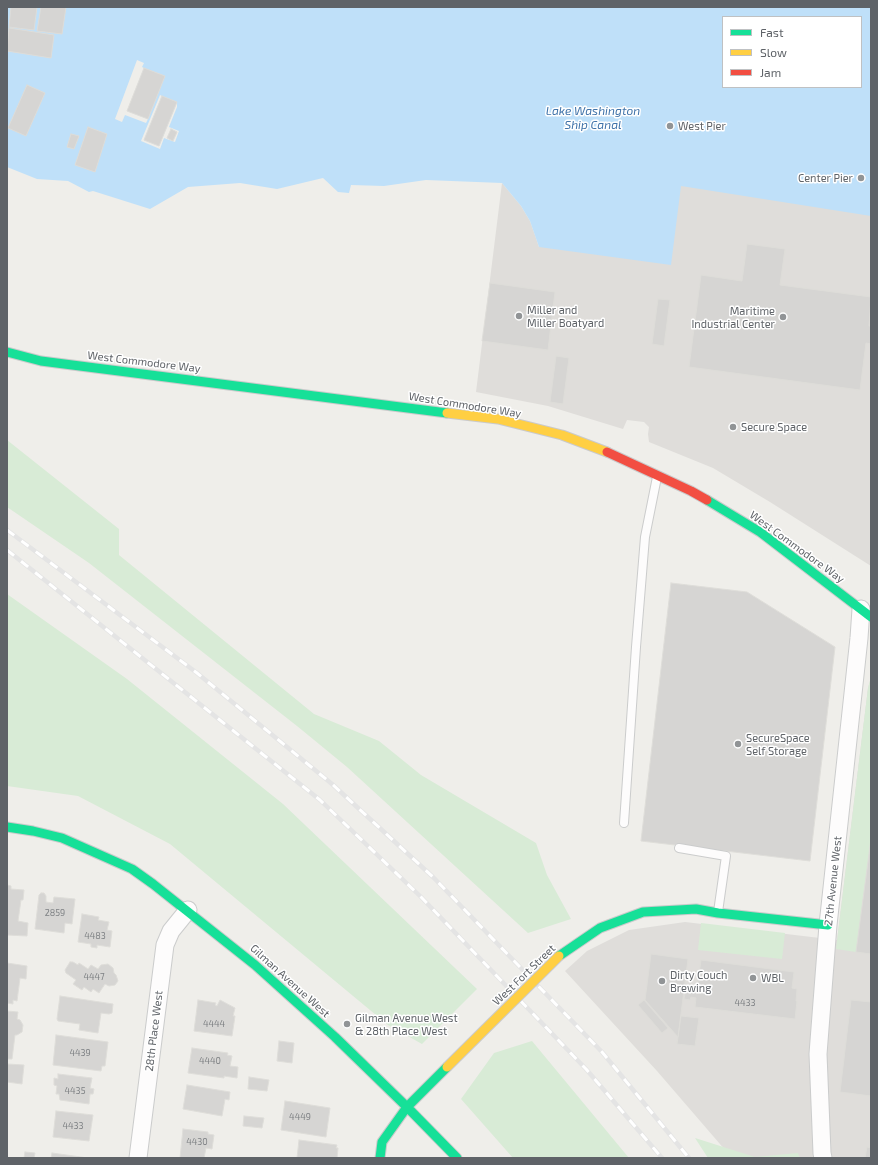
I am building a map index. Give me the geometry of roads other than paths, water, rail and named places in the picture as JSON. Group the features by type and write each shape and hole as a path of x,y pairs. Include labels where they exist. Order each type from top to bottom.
{"street":[{"name":"West Commodore Way","path":"7,352 41,361 498,419 562,435 606,451 691,491 760,532 866,613"},
{"name":"27th Avenue West","path":"822,1155 818,1054 828,925 866,613"},
{"name":"Gilman Avenue West","path":"7,827 62,838 132,869 153,884 188,910 255,965 335,1037 457,1158"},
{"name":"West Fort Street","path":"380,1158 382,1142 407,1107 559,956 600,928 643,912 696,909 718,913 828,925"},
{"name":"28th Place West","path":"138,1158 165,945 171,931 188,910"}],"lane":[{"path":"624,822 645,537 657,476"},
{"path":"678,848 726,856 718,913"}],"water":[{"name":"Lake Washington Ship Canal","path":"7,7 871,7 871,216 681,186 671,265 539,247 530,221 521,206 502,183 426,180 384,186 351,185 349,193 338,192 323,178 277,189 240,183 188,187 150,209 93,191 89,192 68,181 37,179 7,167"}],"railway":[{"path":"7,530 197,673 332,784 433,877 602,1052 689,1158"},
{"path":"7,550 320,800 420,896 586,1069 662,1158"}],"place":[{"name":"West Pier","path":"670,126"},
{"name":"Center Pier","path":"861,178"},
{"name":"Miller and Miller Boatyard","path":"519,316"},
{"name":"Maritime Industrial Center","path":"783,317"},
{"name":"Secure Space","path":"733,427"},
{"name":"SecureSpace Self Storage","path":"738,744"},
{"name":"WBL","path":"753,978"},
{"name":"Dirty Couch Brewing","path":"662,981"},
{"name":"Gilman Avenue West & 28th Place West","path":"347,1024"}]}
